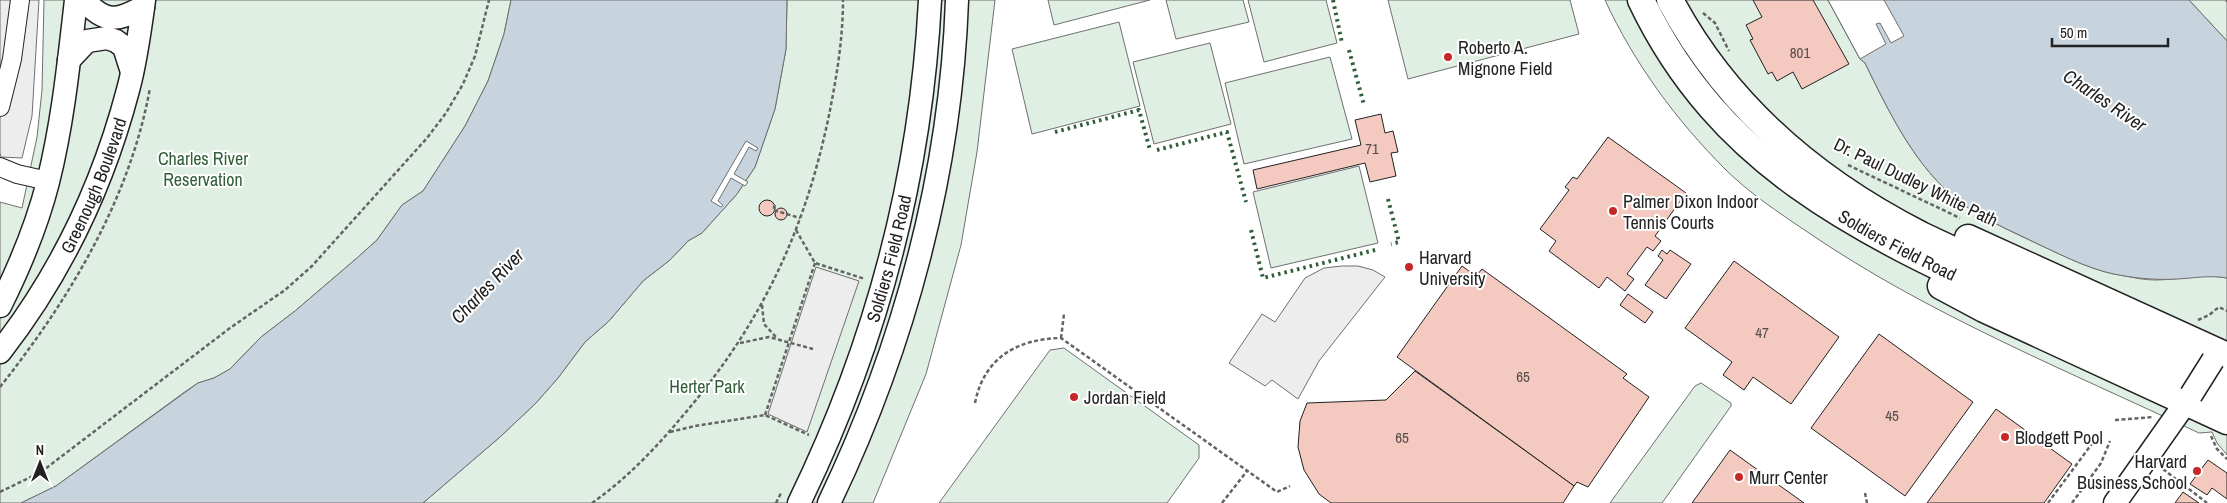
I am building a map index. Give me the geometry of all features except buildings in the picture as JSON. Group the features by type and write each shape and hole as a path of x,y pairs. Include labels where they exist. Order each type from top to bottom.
{"highway":[{"name":"Soldiers Field Road","path":"1641,0 1681,69 1707,104 1736,135 1790,181 1874,235 1939,268 2227,401"},
{"name":"Soldiers Field Road","path":"1670,0 1702,55 1733,94 1777,138 1829,165 1876,210 1921,235 2222,357"},
{"path":"1874,235 1942,286 1972,303 2188,399 2219,428"}],"main road":[{"path":"0,306 23,257 48,181 61,116 76,0"},
{"path":"82,0 99,15 110,18 121,18 144,3"},
{"name":"Soldiers Field Road","path":"799,503 845,402 891,258 914,150 923,84 930,0"},
{"name":"Soldiers Field Road","path":"829,503 854,449 884,371 919,254 936,181 944,134 957,0"},
{"name":"Greenough Boulevard","path":"0,352 43,290 78,225 112,141 132,73 144,3"},
{"path":"69,60 87,41 107,38 116,41 124,48 132,73"},
{"path":"2115,503 2188,399 2222,357"}],"lane":[{"path":"0,107 12,59 20,0"},
{"path":"0,167 17,174 48,181"}],"path":[{"path":"0,492 41,472 230,328 285,290 312,266 427,138 446,114 463,84 475,56 489,0"},
{"path":"592,503 626,476 669,433 712,382 739,344 780,269 796,230 819,162 832,102 840,48 842,0"},
{"path":"1698,9 1715,23 1730,54"},
{"name":"Dr. Paul Dudley White Path","path":"1829,165 1961,219"},
{"path":"775,205 773,210 800,218"},
{"path":"796,230 815,263 865,279"},
{"path":"765,416 815,263"},
{"path":"762,305 764,324 769,332 777,338 813,350"},
{"path":"2204,318 2219,307 2227,311"},
{"path":"1061,338 1064,314"},
{"path":"739,344 759,338 777,338"},
{"path":"975,402 983,375 1008,351 1032,340 1061,338 1277,492 1290,486"},
{"path":"669,433 695,426 765,416 809,435"},
{"path":"2115,420 2154,416"},
{"path":"2219,428 2217,449 2227,459"},
{"path":"2048,503 2094,440"},
{"path":"2072,503 2101,462 2110,440"},
{"path":"2163,469 2207,503"},
{"path":"1222,503 1247,471"},
{"path":"1865,493 1867,503"}],"green space":[{"name":"Charles River Reservation","path":"44,0 511,0 504,34 488,81 465,126 423,191 402,205 377,240 295,311 261,337 230,369 214,378 198,383 186,391 56,486 21,503 0,503 0,202 22,208 37,137 42,90"},
{"name":"Herter Park","path":"787,0 995,0 977,152 961,245 926,374 873,503 423,503 500,437 536,403 585,342 609,321 643,281 670,260 688,241 702,233 737,194 755,167 775,109 786,49"},
{"path":"1048,0 1150,0 1054,25"},
{"path":"1166,0 1243,0 1249,22 1176,39"},
{"path":"1248,0 1326,0 1337,43 1264,62"},
{"name":"Roberto A. Mignone Field","path":"1388,0 1570,0 1579,34 1408,79"},
{"path":"1605,0 1828,0 1860,59 1865,63 1885,104 1922,164 1954,197 1973,211 2061,255 2114,274 2151,280 2209,276 2227,278 2227,455 2217,443 2212,432 2199,433 1948,315 1852,261 1764,202 1725,169 1673,111 1629,46"},
{"path":"2189,0 2227,0 2227,41"},
{"path":"1119,22 1140,106 1032,134 1012,49"},
{"path":"1210,43 1231,124 1154,144 1133,62"},
{"path":"1330,57 1352,139 1244,164 1225,83"},
{"path":"1359,166 1378,243 1271,268 1253,192"},
{"name":"Jordan Field","path":"1064,348 1199,445 1199,458 1167,503 939,503 1050,350"},
{"path":"1701,383 1731,403 1731,406 1662,503 1610,503 1695,386"}],"shaded area":[{"path":"0,0 39,0 32,116 22,158 1,157 0,153"},
{"path":"1358,266 1373,270 1385,277 1319,361 1298,399 1272,380 1265,386 1229,363 1262,314 1275,322 1305,278 1324,268"},
{"path":"816,267 859,281 807,432 768,414"}],"water":[{"name":"Charles River","path":"511,0 787,0 786,49 775,109 755,167 737,194 702,233 688,241 670,260 643,281 609,321 585,342 536,403 500,437 423,503 21,503 56,486 198,383 214,378 230,369 261,337 295,311 377,240 402,205 423,191 465,126 488,81 504,34"},
{"name":"Charles River","path":"1828,0 2189,0 2227,41 2227,278 2152,279 2114,274 2061,255 1973,211 1954,197 1922,164 1885,104 1865,63 1860,59"}],"pier":[{"path":"1828,0 1884,0 1904,36 1891,43 1880,23 1876,24 1886,44 1860,59"},
{"path":"746,141 758,148 756,151 749,147 734,174 748,182 745,186 731,178 718,201 723,205 721,207 711,201"}],"hedge":[{"path":"1333,0 1342,43"},
{"path":"1349,50 1364,105"},
{"path":"1055,132 1139,110 1150,150"},
{"path":"1157,150 1227,132 1246,202"},
{"path":"1388,199 1399,242 1391,244"},
{"path":"1251,230 1263,278 1379,249"}],"place":[{"name":"Roberto A. Mignone Field","path":"1448,57"},
{"name":"Palmer Dixon Indoor Tennis Courts","path":"1613,211"},
{"name":"Harvard University","path":"1409,267"},
{"name":"Jordan Field","path":"1074,397"},
{"name":"Blodgett Pool","path":"2005,437"},
{"name":"Harvard Business School","path":"2197,471"},
{"name":"Murr Center","path":"1739,477"}]}
